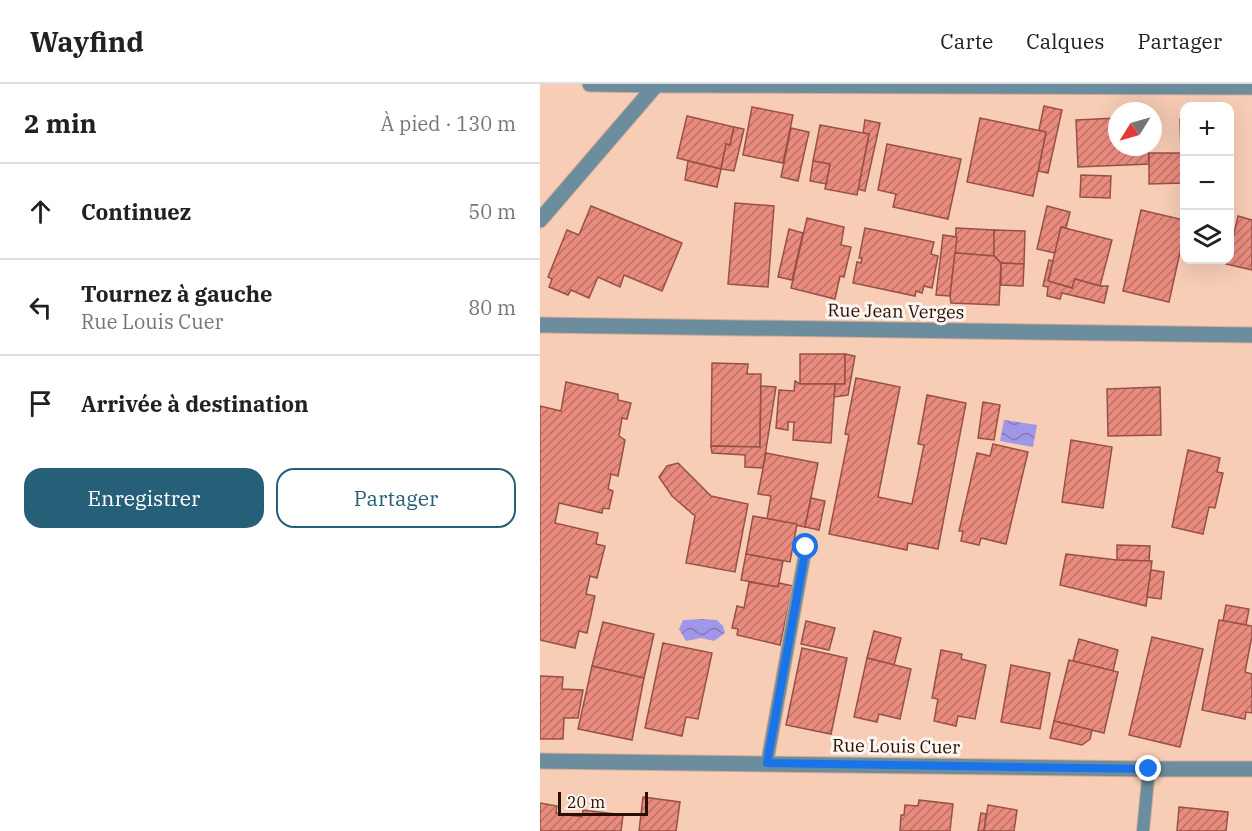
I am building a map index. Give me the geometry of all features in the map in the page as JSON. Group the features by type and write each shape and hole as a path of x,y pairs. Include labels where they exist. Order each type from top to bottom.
{"street":[{"path":"590,84 1252,87"},
{"path":"540,220 656,85"},
{"name":"Rue Jean Verges","path":"540,326 1252,335"},
{"name":"Rue Louis Cuer","path":"540,761 1252,769"}],"lane":[{"path":"767,763 806,547"},
{"path":"1143,831 1149,769"}],"water":[{"path":"1004,420 1037,425 1033,447 1000,441"},
{"path":"683,620 717,620 723,626 725,633 714,641 701,638 686,641 679,629"}],"building":[{"path":"1044,106 1062,110 1048,173 1038,171 1046,132 1039,130"},
{"path":"752,107 793,115 783,163 743,155"},
{"path":"687,116 734,127 730,145 726,144 721,169 677,158"},
{"path":"980,118 1046,132 1033,196 967,182"},
{"path":"1108,118 1108,156 1149,156 1149,164 1078,167 1076,120"},
{"path":"865,120 880,123 865,191 858,189 869,134 863,133"},
{"path":"820,125 869,134 857,195 825,189 830,164 813,161"},
{"path":"734,127 744,129 734,171 721,169 726,144 730,145"},
{"path":"791,128 809,132 798,181 781,177"},
{"path":"887,144 961,159 948,219 893,207 896,194 878,190"},
{"path":"1162,153 1180,153 1180,183 1149,184 1149,156 1162,156"},
{"path":"688,161 721,169 717,187 685,180"},
{"path":"813,161 830,164 826,184 810,181"},
{"path":"1081,175 1111,176 1110,198 1080,197"},
{"path":"735,203 774,206 768,287 728,284"},
{"path":"591,206 682,243 662,291 624,275 620,287 598,277 589,298 571,290 568,295 549,287 552,279 548,277 567,230 579,235"},
{"path":"1047,206 1070,212 1066,228 1061,227 1055,253 1037,249"},
{"path":"1141,210 1180,219 1180,252 1169,302 1123,291"},
{"path":"1238,216 1252,220 1252,270 1226,264 1234,264 1234,234"},
{"path":"807,218 844,227 841,245 851,247 844,277 840,276 835,299 791,288"},
{"path":"1061,227 1112,240 1100,286 1075,279 1072,288 1048,281"},
{"path":"865,228 934,242 931,254 938,256 932,288 924,286 922,293 916,291 915,296 853,283 857,262 861,263 862,258 859,258"},
{"path":"956,228 994,230 994,256 955,253"},
{"path":"789,229 803,233 792,280 778,277"},
{"path":"994,230 1025,231 1024,264 1001,263 994,256"},
{"path":"943,235 957,237 950,296 936,295"},
{"path":"955,253 994,256 1001,263 999,305 951,303"},
{"path":"1049,260 1053,261 1048,281 1072,288 1075,279 1108,286 1104,303 1062,293 1060,299 1047,296 1048,287 1043,286"},
{"path":"1001,263 1024,264 1023,286 1001,285"},
{"path":"800,354 845,354 845,384 800,384"},
{"path":"845,354 855,356 848,395 834,397 835,384 845,384"},
{"path":"712,363 748,364 747,374 761,374 760,447 711,446"},
{"path":"856,378 900,387 878,497 912,504 924,445 918,444 927,395 966,403 938,549 908,543 907,550 829,534 849,435 845,434"},
{"path":"795,381 800,384 835,384 831,443 793,440 794,422 788,422 788,430 776,428 779,390 794,391"},
{"path":"566,382 618,394 618,400 631,403 627,419 622,418 619,436 625,440 618,476 611,474 608,489 613,491 609,509 603,508 602,513 559,503 555,523 598,533 596,544 605,546 597,578 590,576 586,594 595,596 587,633 579,631 575,648 540,640 540,406 561,411"},
{"path":"761,386 776,387 763,468 745,467 745,455 712,453 711,446 760,447"},
{"path":"1160,387 1161,435 1108,436 1107,389"},
{"path":"983,402 1000,405 994,440 978,438"},
{"path":"1071,440 1112,447 1103,508 1062,502"},
{"path":"993,444 1028,452 1006,544 981,538 979,545 961,541 963,531 959,531 977,453 990,456"},
{"path":"1188,450 1220,458 1217,472 1223,473 1215,508 1209,507 1203,534 1172,527"},
{"path":"766,453 818,463 805,527 767,519 771,496 758,494"},
{"path":"678,463 711,496 748,504 735,572 686,563 695,516 672,496 659,477 667,466"},
{"path":"811,498 825,501 819,530 805,527"},
{"path":"753,516 797,524 790,562 746,554"},
{"path":"1117,545 1150,546 1149,561 1117,560"},
{"path":"746,554 783,561 778,587 741,580"},
{"path":"1066,554 1117,560 1152,561 1146,606 1060,585"},
{"path":"1151,570 1164,572 1161,599 1147,597"},
{"path":"749,582 778,587 779,583 793,586 780,645 737,635 738,629 732,628 737,606 744,608"},
{"path":"1226,605 1249,609 1246,625 1223,621"},
{"path":"1219,620 1252,626 1245,672 1252,674 1252,713 1246,712 1245,719 1202,710"},
{"path":"806,621 835,628 829,650 801,644"},
{"path":"603,622 654,634 644,678 592,666"},
{"path":"874,631 901,638 894,665 867,658"},
{"path":"1152,637 1203,649 1180,747 1129,735"},
{"path":"1079,639 1118,650 1113,671 1073,661"},
{"path":"663,643 712,653 698,719 686,717 682,736 645,728"},
{"path":"802,648 847,658 831,734 786,725"},
{"path":"941,650 962,654 961,659 986,665 975,719 958,716 956,726 934,721 938,699 932,698"},
{"path":"867,658 911,669 900,719 879,714 877,722 854,717"},
{"path":"1069,660 1118,672 1104,733 1054,721"},
{"path":"1011,665 1050,673 1040,729 1001,722"},
{"path":"592,666 644,678 632,740 578,729"},
{"path":"540,676 563,677 562,689 583,690 578,718 564,718 563,739 540,739"},
{"path":"1054,721 1092,730 1090,739 1082,745 1050,738"},
{"path":"643,797 680,802 676,831 639,831"},
{"path":"919,800 953,804 950,831 900,831 901,815 904,815 905,805 918,806"},
{"path":"540,803 557,806 556,813 582,817 583,810 623,815 621,831 540,831"},
{"path":"988,805 1017,810 1014,831 984,831"},
{"path":"1179,807 1228,812 1226,831 1177,831"},
{"path":"981,813 986,814 984,831 978,831"}],"route":[{"path":"806,547 767,763 1149,769"}]}
